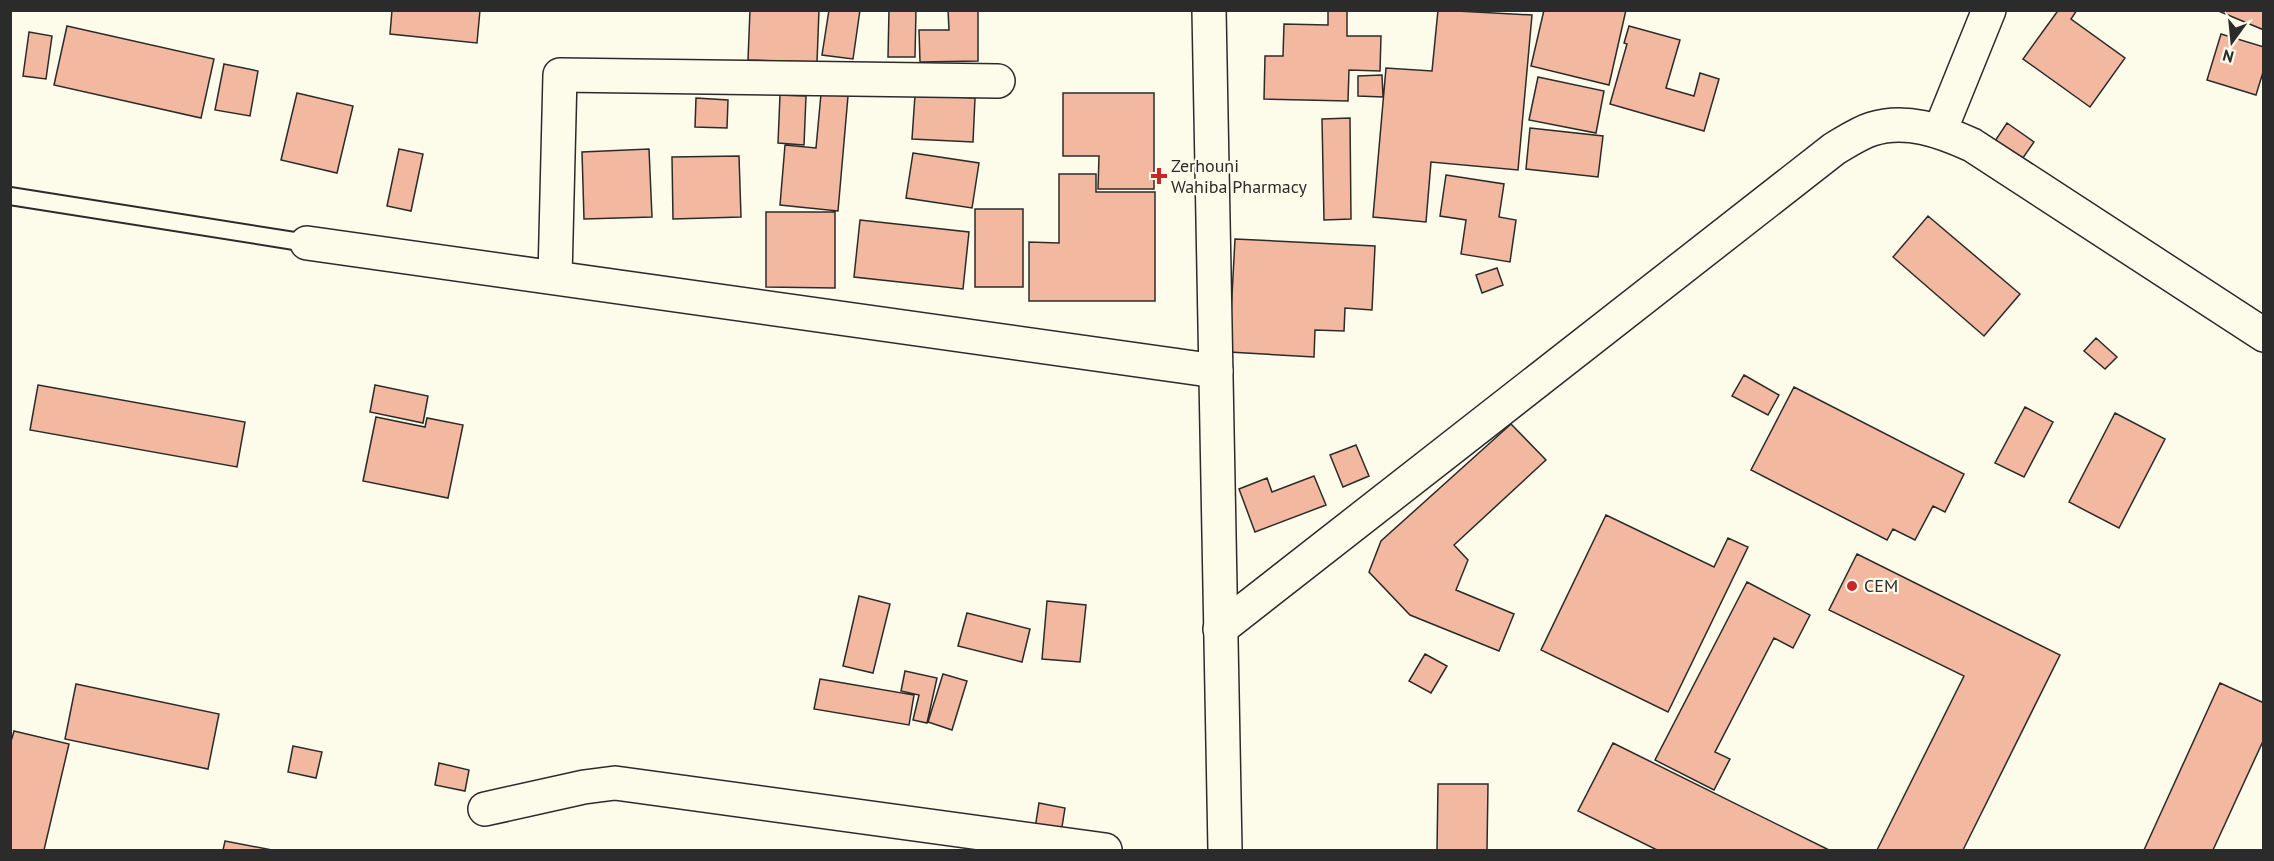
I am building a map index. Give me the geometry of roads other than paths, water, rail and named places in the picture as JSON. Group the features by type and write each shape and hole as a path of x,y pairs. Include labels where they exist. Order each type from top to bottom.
{"street":[{"path":"1209,10 1225,850"},
{"path":"1940,131 1989,10"},
{"path":"555,277 560,75 998,81"},
{"path":"1220,629 1834,149 1872,129 1904,124 1940,131 1972,145 2264,335"},
{"path":"307,243 1216,371"},
{"path":"485,809 584,786 615,783 1105,850"}],"lane":[{"path":"10,196 307,243"}],"place":[{"name":"Zerhouni Wahiba Pharmacy","path":"1159,176"},
{"name":"CEM","path":"1852,586"}]}
